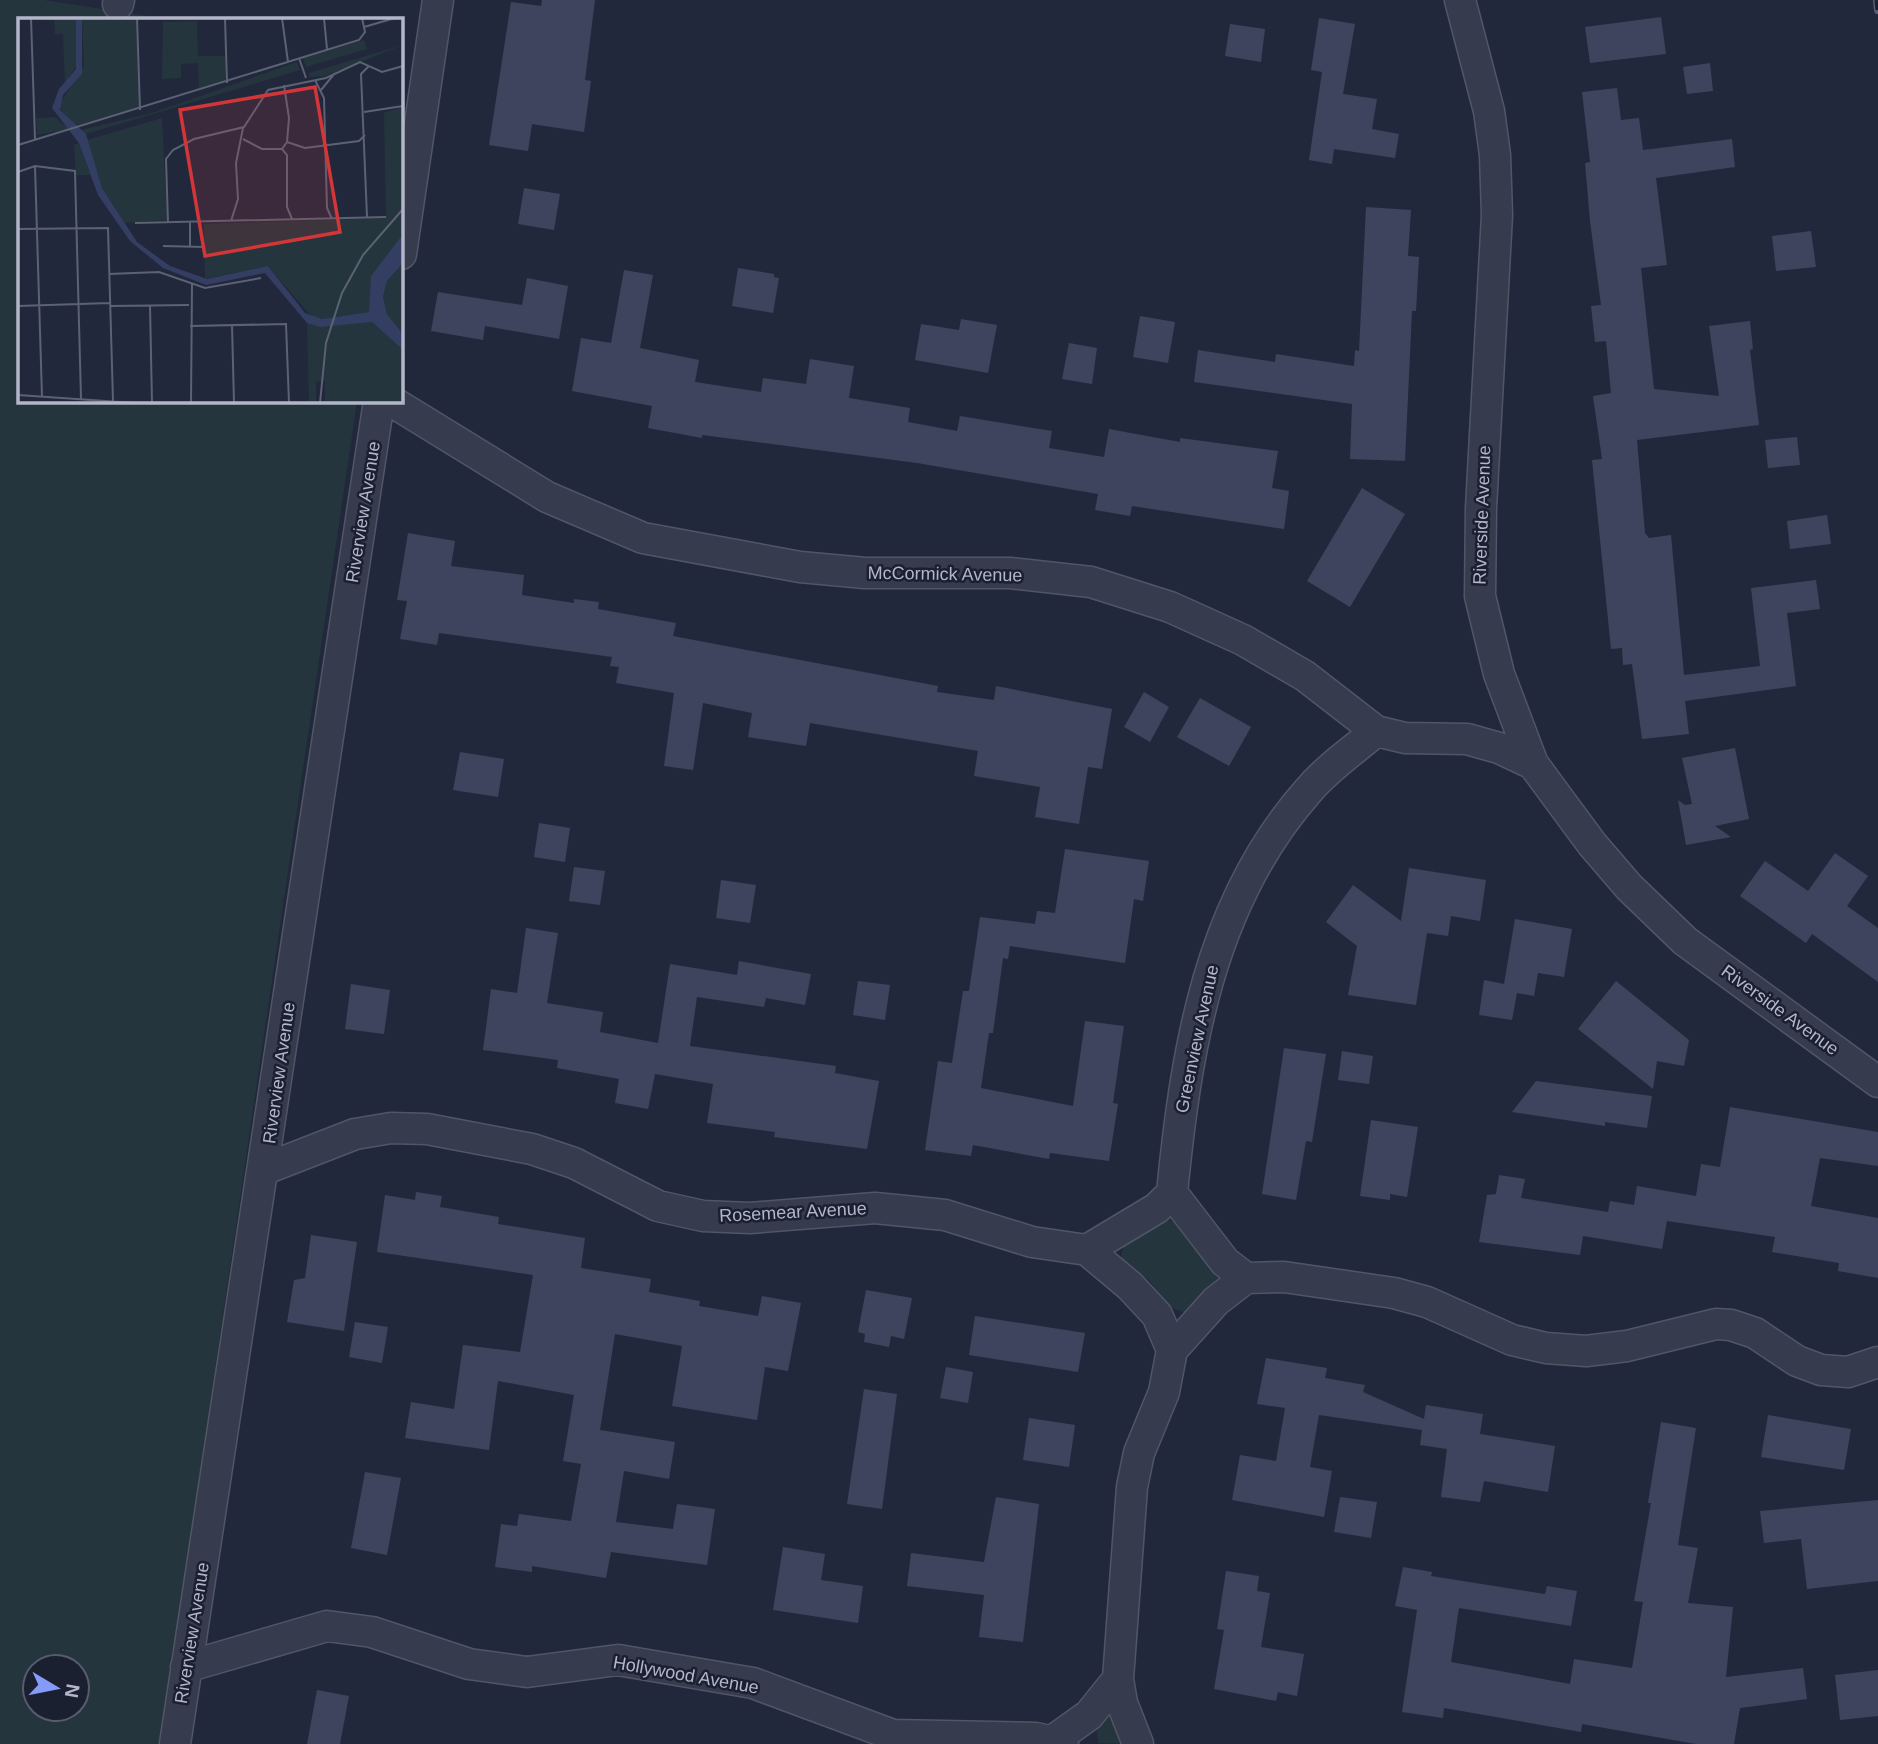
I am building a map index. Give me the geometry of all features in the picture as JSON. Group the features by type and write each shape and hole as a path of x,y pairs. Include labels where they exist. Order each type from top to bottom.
{"street":[{"path":"402,247 438,0"},
{"name":"Riverside Avenue","path":"1460,0 1489,111 1495,155 1497,203 1481,508 1480,596 1499,674 1533,764 1592,844 1629,887 1685,941 1878,1082"},
{"name":"Riverview Avenue","path":"175,1744 265,1169 379,402"},
{"name":"McCormick Avenue","path":"393,402 547,497 643,538 800,566 865,573 1010,573 1091,582 1171,607 1243,640 1305,676 1376,731 1405,738 1467,739 1499,748 1533,764"},
{"name":"Greenview Avenue","path":"1172,1193 1184,1087 1199,1010 1217,944 1248,876 1279,827 1309,789 1376,731"},
{"name":"Rosemear Avenue","path":"265,1169 355,1134 391,1128 427,1129 532,1149 574,1163 658,1206 703,1216 750,1218 875,1208 916,1210 983,1224 1032,1242 1087,1250"},
{"path":"1172,1350 1157,1315 1130,1286 1087,1250 1157,1208 1172,1193 1225,1262 1246,1278 1295,1278 1394,1293 1427,1302 1512,1340 1546,1348 1586,1351 1627,1346 1716,1324 1731,1325 1755,1334 1797,1361 1821,1370 1848,1372 1878,1362"},
{"path":"1138,1744 1122,1703 1118,1679 1132,1487 1139,1453 1164,1392 1172,1350 1216,1301 1246,1278"},
{"name":"Hollywood Avenue","path":"186,1667 327,1626 372,1632 469,1664 515,1671 527,1672 618,1660 753,1683 893,1735 1058,1742"},
{"path":"1058,1742 1089,1715 1118,1679"}],"shaded area":[{"path":"0,0 44,0 161,18 18,18 18,402 357,402 160,1744 0,1744"},
{"path":"1160,1219 1177,1222 1223,1279 1189,1314 1169,1307 1149,1280 1122,1259 1122,1252 1129,1240"},
{"path":"1111,1711 1128,1744 1098,1743 1097,1730"}],"building":[{"path":"542,0 595,0 585,80 591,81 584,132 532,124 528,151 489,145 511,2 541,6"},
{"path":"1661,17 1666,54 1590,63 1585,27"},
{"path":"1319,18 1355,24 1343,94 1377,99 1372,129 1399,134 1395,158 1334,149 1332,164 1309,160 1322,72 1311,70"},
{"path":"1230,24 1265,29 1261,62 1225,56"},
{"path":"1710,63 1713,91 1687,94 1683,67"},
{"path":"1617,88 1621,120 1639,118 1643,150 1732,139 1735,167 1656,178 1667,265 1641,268 1654,389 1719,396 1709,326 1750,321 1753,349 1750,350 1759,425 1637,440 1645,533 1649,538 1671,535 1684,675 1760,666 1751,588 1816,580 1820,609 1787,613 1796,686 1685,701 1689,734 1642,739 1632,664 1623,665 1622,648 1611,649 1592,460 1602,459 1593,396 1611,393 1606,341 1595,342 1591,306 1601,305 1590,221 1585,163 1590,162 1582,92"},
{"path":"524,188 560,194 554,230 518,224"},
{"path":"1366,207 1411,210 1408,256 1419,257 1416,311 1412,311 1405,461 1350,459 1352,404 1194,382 1198,350 1275,362 1276,354 1354,366 1355,350 1359,351"},
{"path":"1811,231 1816,267 1776,271 1772,236"},
{"path":"738,268 774,274 774,277 779,278 773,313 732,306"},
{"path":"624,270 653,275 640,348 699,360 695,382 761,392 763,378 806,384 810,359 854,366 849,398 910,408 908,422 957,431 960,416 1052,431 1049,448 1104,457 1109,429 1180,442 1180,438 1278,451 1272,488 1289,491 1284,529 1132,506 1130,516 1095,510 1098,494 917,463 702,435 702,438 648,428 652,406 572,391 581,338 611,343"},
{"path":"527,278 568,286 559,339 485,326 483,340 431,331 438,292 522,305"},
{"path":"1140,316 1175,322 1168,363 1133,357"},
{"path":"961,319 997,325 988,373 915,360 921,324 959,330"},
{"path":"1069,343 1097,348 1092,384 1062,379"},
{"path":"1797,437 1800,465 1768,468 1765,440"},
{"path":"1362,488 1405,514 1350,607 1307,581"},
{"path":"1827,515 1831,544 1790,549 1787,521"},
{"path":"408,533 455,541 451,566 524,575 522,595 574,603 574,599 599,602 598,609 676,623 673,636 938,686 937,692 994,700 996,686 1112,709 1102,769 1088,767 1079,824 1035,817 1040,787 974,776 978,751 810,723 806,746 748,737 752,713 703,703 693,770 664,766 674,693 616,683 619,667 610,666 612,657 439,633 437,645 400,639 407,601 397,600"},
{"path":"1144,692 1169,707 1150,742 1124,727"},
{"path":"1200,698 1251,727 1229,766 1177,737"},
{"path":"1735,748 1749,819 1715,826 1731,837 1686,845 1678,800 1685,805 1692,804 1682,758"},
{"path":"460,752 504,759 498,797 453,790"},
{"path":"539,823 570,828 565,862 534,857"},
{"path":"1065,849 1149,861 1143,901 1134,899 1125,963 1010,946 1008,959 1003,958 993,1033 989,1033 981,1088 1073,1106 1085,1021 1124,1026 1113,1103 1118,1104 1109,1161 1050,1153 1049,1159 973,1145 971,1156 925,1150 938,1061 952,1063 963,991 969,991 980,917 1035,924 1037,911 1055,913"},
{"path":"1835,853 1868,876 1847,906 1878,928 1878,982 1812,934 1806,943 1740,896 1765,861 1808,891"},
{"path":"574,867 605,871 600,905 569,901"},
{"path":"1409,868 1486,880 1480,921 1451,916 1448,936 1427,933 1416,1005 1348,995 1357,946 1326,922 1353,885 1401,921"},
{"path":"721,880 756,885 750,923 716,918"},
{"path":"1515,919 1572,929 1564,977 1538,973 1534,996 1517,993 1512,1020 1479,1015 1484,980 1504,984"},
{"path":"526,928 558,933 547,1003 603,1012 600,1032 658,1043 670,964 737,975 739,961 811,974 805,1005 766,998 764,1007 697,997 690,1046 836,1066 835,1073 879,1081 867,1149 774,1137 775,1132 707,1123 713,1084 655,1074 648,1109 615,1103 619,1079 557,1068 558,1060 483,1050 491,989 517,993"},
{"path":"858,981 890,985 885,1020 853,1015"},
{"path":"1616,981 1689,1040 1684,1066 1657,1061 1653,1089 1578,1029"},
{"path":"351,984 390,990 384,1034 345,1029"},
{"path":"1284,1048 1326,1054 1312,1142 1306,1141 1296,1200 1262,1194"},
{"path":"1342,1051 1373,1056 1369,1084 1338,1080"},
{"path":"1536,1081 1652,1096 1647,1128 1605,1122 1605,1126 1512,1112"},
{"path":"1730,1107 1878,1132 1878,1166 1820,1158 1811,1206 1878,1218 1878,1278 1838,1271 1839,1263 1772,1252 1775,1237 1667,1221 1662,1249 1583,1236 1580,1255 1479,1242 1487,1195 1496,1194 1499,1175 1525,1179 1521,1198 1608,1212 1610,1201 1634,1205 1637,1186 1696,1196 1701,1164 1720,1167"},
{"path":"1371,1120 1418,1127 1407,1197 1390,1194 1390,1200 1360,1196"},
{"path":"416,1192 442,1196 440,1207 499,1217 498,1224 585,1238 581,1268 651,1279 649,1292 700,1301 699,1306 758,1316 762,1296 801,1303 788,1371 765,1367 757,1420 672,1406 682,1346 615,1334 600,1430 675,1442 669,1479 624,1471 616,1522 673,1529 677,1504 715,1509 707,1565 611,1552 606,1578 532,1566 532,1572 495,1567 501,1524 517,1526 519,1514 571,1521 581,1464 563,1461 574,1395 498,1381 489,1450 405,1438 411,1402 454,1409 463,1345 520,1352 533,1275 377,1252 385,1195 415,1200"},
{"path":"311,1235 357,1242 344,1331 287,1322 294,1280 305,1278"},
{"path":"866,1290 912,1298 904,1339 891,1336 889,1347 864,1342 865,1334 858,1332"},
{"path":"975,1316 1085,1333 1078,1372 969,1355"},
{"path":"355,1322 388,1327 382,1363 349,1357"},
{"path":"1266,1358 1327,1368 1325,1378 1365,1385 1363,1392 1424,1419 1426,1405 1483,1414 1480,1434 1555,1446 1548,1492 1484,1481 1480,1502 1441,1497 1447,1449 1420,1445 1422,1430 1319,1415 1310,1467 1332,1471 1324,1517 1232,1500 1240,1455 1276,1461 1285,1408 1257,1404"},
{"path":"946,1367 973,1372 968,1403 940,1398"},
{"path":"864,1389 897,1394 882,1509 847,1504"},
{"path":"1768,1415 1851,1429 1844,1470 1761,1457"},
{"path":"1029,1418 1075,1425 1069,1467 1023,1460"},
{"path":"1661,1422 1696,1428 1678,1545 1698,1548 1688,1603 1733,1607 1726,1677 1803,1668 1807,1699 1740,1708 1734,1744 1696,1744 1582,1724 1581,1732 1444,1708 1443,1718 1402,1712 1417,1610 1395,1606 1403,1567 1432,1572 1431,1576 1545,1594 1547,1586 1577,1591 1571,1626 1459,1608 1451,1662 1570,1684 1574,1659 1632,1668 1643,1602 1634,1601 1651,1503 1648,1503"},
{"path":"365,1472 401,1478 387,1555 351,1548"},
{"path":"996,1497 1039,1504 1023,1642 979,1637 984,1595 907,1586 911,1553 984,1562"},
{"path":"1340,1497 1377,1502 1371,1538 1334,1532"},
{"path":"1878,1500 1878,1581 1807,1589 1801,1539 1764,1543 1760,1511"},
{"path":"783,1547 825,1554 821,1580 863,1586 858,1623 773,1610"},
{"path":"1226,1571 1259,1576 1257,1591 1270,1593 1261,1647 1304,1654 1297,1696 1278,1692 1276,1701 1214,1689 1224,1630 1217,1629"},
{"path":"1878,1670 1878,1716 1840,1720 1835,1675"},
{"path":"317,1690 349,1696 340,1744 307,1744"}],"railway":[{"path":"1877,0 1878,10"}]}
